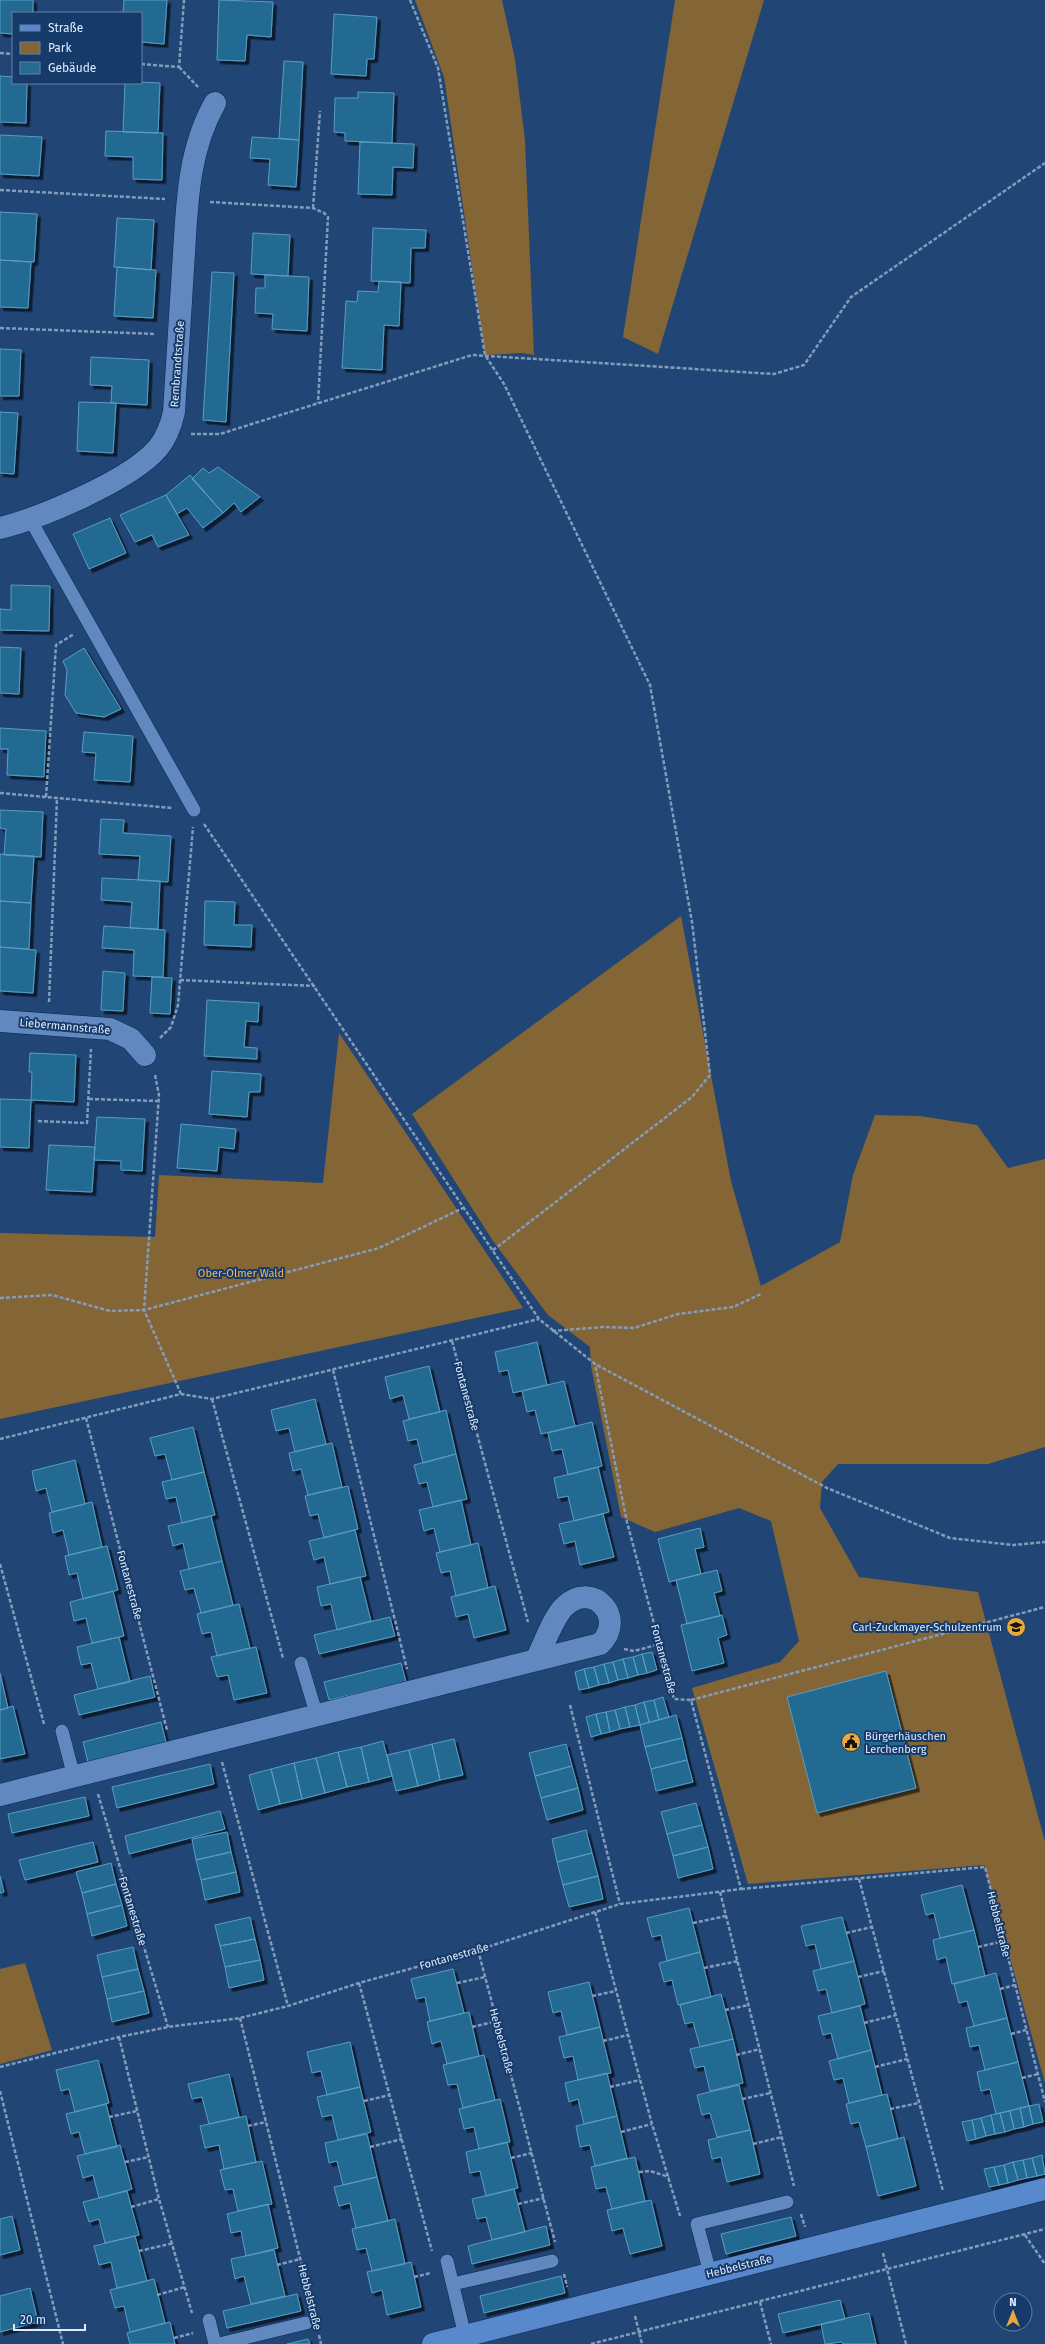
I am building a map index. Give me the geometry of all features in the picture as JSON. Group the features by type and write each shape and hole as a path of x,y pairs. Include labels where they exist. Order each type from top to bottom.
{"street":[{"name":"Rembrandtstraße","path":"0,528 30,519 106,485 135,468 158,448 168,433 174,412 188,201 195,153 205,122 216,103"},
{"name":"Liebermannstraße","path":"0,1020 93,1027 120,1032 131,1039 145,1055"},
{"path":"0,1795 600,1644 606,1639 609,1626 606,1608 603,1604 593,1598 575,1599 560,1613 536,1660"},
{"name":"Hebbelstraße","path":"433,2344 1045,2189"}],"lane":[{"path":"30,519 194,810"},
{"path":"301,1664 317,1716"},
{"path":"62,1731 83,1774"},
{"path":"710,2273 698,2224 787,2202"},
{"path":"447,2261 465,2336"},
{"path":"453,2284 557,2263"},
{"path":"219,2344 310,2318"},
{"path":"209,2320 215,2344"}],"path":[{"path":"179,67 184,0"},
{"path":"410,0 438,68 485,355 504,384 650,685 692,922 710,1075 692,1097 492,1250"},
{"path":"0,53 12,54"},
{"path":"142,64 179,67 216,103"},
{"path":"312,208 320,111"},
{"path":"168,433 220,434 472,355 774,374 804,365 851,297 1045,163"},
{"path":"0,190 312,208 324,213 329,222 318,403"},
{"path":"0,328 178,335"},
{"path":"46,797 56,646 90,625"},
{"path":"0,793 194,810"},
{"path":"49,1023 57,798"},
{"path":"182,1394 144,1310 159,1101 156,1078 145,1055 171,1027 178,1005 194,810"},
{"path":"194,810 539,1319 552,1331 595,1364 826,1488 950,1538 1013,1545 1045,1542"},
{"path":"180,980 314,986"},
{"path":"38,1121 87,1123 93,1027"},
{"path":"88,1099 159,1101"},
{"path":"0,1298 52,1295 110,1311 144,1310 378,1248 463,1208"},
{"path":"552,1331 603,1326 634,1328 678,1314 732,1307 761,1294"},
{"path":"0,1439 182,1394 212,1399 539,1319"},
{"name":"Fontanestraße","path":"452,1341 522,1593 536,1660"},
{"name":"Fontanestraße","path":"0,2067 119,2037 168,2027 240,2018 288,2006 359,1983 478,1950 620,1904 741,1889 691,1700 674,1699 627,1522 595,1364"},
{"path":"333,1370 413,1692"},
{"path":"212,1399 283,1659"},
{"name":"Fontanestraße","path":"86,1418 173,1752"},
{"path":"0,1564 46,1728"},
{"path":"691,1700 1045,1607"},
{"path":"600,1644 634,1651 660,1644"},
{"path":"570,1705 620,1904"},
{"path":"216,1741 288,2006"},
{"name":"Fontanestraße","path":"83,1774 168,2027"},
{"name":"Hebbelstraße","path":"741,1889 985,1867 1045,2102"},
{"path":"859,1879 943,2194"},
{"path":"720,1892 796,2193"},
{"path":"595,1912 652,2124 669,2177 682,2227 698,2224"},
{"path":"693,1923 726,1916"},
{"path":"846,1933 872,1927"},
{"path":"978,1946 1004,1941"},
{"name":"Hebbelstraße","path":"478,1950 556,2244"},
{"path":"704,1968 738,1961"},
{"path":"858,1977 884,1970"},
{"path":"457,1983 485,1977"},
{"path":"359,1983 433,2254 447,2261"},
{"path":"1000,1989 1015,1985"},
{"path":"592,1996 616,1991"},
{"path":"725,2010 749,2005"},
{"path":"864,2023 896,2015"},
{"name":"Hebbelstraße","path":"240,2018 300,2259 310,2318"},
{"path":"472,2027 497,2021"},
{"path":"1011,2034 1026,2030"},
{"path":"603,2041 628,2036"},
{"path":"119,2037 159,2199 174,2243 192,2313 209,2320"},
{"path":"736,2055 760,2049"},
{"path":"875,2067 907,2059"},
{"path":"1022,2078 1038,2074"},
{"path":"610,2087 640,2080"},
{"path":"0,2090 63,2344"},
{"path":"742,2099 771,2093"},
{"path":"364,2101 390,2095"},
{"path":"890,2109 919,2103"},
{"path":"109,2117 137,2111"},
{"path":"248,2126 266,2122"},
{"path":"621,2132 652,2124"},
{"path":"753,2144 782,2137"},
{"path":"370,2146 402,2139"},
{"path":"511,2158 532,2153"},
{"path":"125,2162 149,2157"},
{"path":"639,2172 650,2171 669,2177"},
{"path":"518,2204 544,2198"},
{"path":"131,2207 159,2199"},
{"path":"800,2207 805,2230"},
{"path":"591,2344 1045,2229"},
{"path":"1025,2235 1045,2264"},
{"path":"139,2251 174,2243"},
{"path":"882,2249 906,2344"},
{"path":"277,2265 300,2259"},
{"path":"557,2263 567,2288"},
{"path":"157,2294 185,2287"},
{"path":"760,2302 772,2344"},
{"path":"634,2312 642,2344"},
{"name":"Hebbelstraße","path":"318,2329 321,2344"}],"green space":[{"path":"415,0 502,0 515,59 525,140 534,355 522,353 485,355 444,77"},
{"path":"675,0 764,0 658,354 623,337"},
{"path":"681,916 731,1181 761,1286 840,1242 853,1175 875,1115 920,1116 977,1125 1008,1168 1045,1159 1045,1447 988,1464 838,1464 822,1482 820,1508 859,1577 978,1592 1045,1842 1045,2083 984,1865 748,1884 692,1688 780,1662 799,1641 771,1521 739,1508 655,1532 621,1517 591,1366 590,1347 548,1315 493,1241 412,1114"},
{"name":"Ober-Olmer Wald","path":"339,1033 523,1308 0,1419 0,1233 155,1237 159,1175 323,1183"},
{"path":"25,1963 52,2050 0,2064 0,1969"}],"building":[{"path":"0,0 33,0 33,12 12,12 12,34 0,33"},
{"path":"124,0 167,0 164,44 142,42 142,12 123,12"},
{"path":"219,0 273,2 271,37 247,35 245,61 217,60"},
{"path":"334,14 377,17 374,59 367,59 366,76 331,74"},
{"path":"284,61 303,62 299,140 279,138"},
{"path":"0,76 12,77 12,84 27,84 26,123 0,122"},
{"path":"142,82 160,83 158,133 123,132 125,84 142,84"},
{"path":"358,92 394,93 392,143 345,141 345,133 334,132 335,98 358,98"},
{"path":"106,131 163,133 162,180 133,179 133,157 105,156"},
{"path":"0,135 42,137 39,176 0,174"},
{"path":"252,137 299,140 296,187 268,185 270,159 250,158"},
{"path":"360,142 414,144 413,168 393,167 392,195 358,194"},
{"path":"0,212 37,214 34,262 0,260"},
{"path":"117,218 154,220 151,270 114,267"},
{"path":"373,228 426,230 425,248 411,248 410,283 371,281"},
{"path":"253,233 290,235 288,276 251,274"},
{"path":"0,260 31,262 28,308 0,307"},
{"path":"117,267 156,270 153,318 114,316"},
{"path":"212,272 234,273 226,422 203,420"},
{"path":"265,275 309,277 307,331 272,329 273,314 255,313 256,288 265,288"},
{"path":"379,281 401,282 399,326 384,325 382,370 342,368 346,301 357,302 358,291 378,292"},
{"path":"0,349 21,350 19,396 0,396"},
{"path":"91,357 149,360 147,405 111,403 112,386 90,385"},
{"path":"79,402 116,403 113,453 77,451"},
{"path":"0,412 18,413 14,474 0,473"},
{"path":"218,467 260,497 241,512 234,503 223,513 192,479 203,468 209,473"},
{"path":"190,475 223,513 203,528 187,508 177,514 166,495"},
{"path":"166,495 189,535 158,547 152,535 135,542 120,515"},
{"path":"110,518 126,553 89,569 73,534"},
{"path":"11,585 50,586 49,631 0,630 0,609 11,610"},
{"path":"0,647 21,648 19,694 0,693"},
{"path":"84,648 121,709 104,717 76,713 65,695 67,670 63,661"},
{"path":"0,728 46,731 44,777 7,775 8,749 0,749"},
{"path":"84,732 133,736 130,782 94,780 96,753 82,752"},
{"path":"0,810 43,812 41,857 4,855 6,829 0,828"},
{"path":"101,819 124,820 123,833 171,836 168,882 138,880 140,856 99,854"},
{"path":"0,854 34,856 31,903 0,901"},
{"path":"102,878 160,881 158,929 130,928 132,902 101,900"},
{"path":"0,901 31,903 29,949 0,947"},
{"path":"205,901 235,902 234,925 252,925 251,947 204,945"},
{"path":"104,926 165,930 163,977 133,976 134,950 102,948"},
{"path":"0,947 36,950 33,993 0,991"},
{"path":"103,971 125,973 123,1011 101,1010"},
{"path":"152,977 172,978 170,1014 150,1013"},
{"path":"207,1000 259,1003 258,1022 246,1021 244,1047 257,1048 257,1059 204,1056"},
{"path":"30,1053 76,1055 74,1102 31,1100 32,1072 29,1072"},
{"path":"212,1071 261,1074 260,1092 249,1092 247,1117 209,1114"},
{"path":"0,1099 31,1100 29,1148 0,1147"},
{"path":"97,1117 145,1119 142,1171 121,1170 121,1161 94,1160"},
{"path":"181,1124 236,1129 234,1149 219,1147 217,1171 177,1168"},
{"path":"49,1145 95,1147 92,1192 46,1190"},
{"path":"537,1342 547,1385 513,1393 508,1370 499,1372 495,1352"},
{"path":"429,1366 440,1412 409,1419 403,1395 390,1399 385,1377"},
{"path":"564,1381 575,1426 541,1434 535,1410 527,1412 522,1391"},
{"path":"315,1399 326,1444 295,1452 289,1428 276,1431 271,1410"},
{"path":"446,1410 456,1454 423,1463 417,1439 408,1441 403,1421"},
{"path":"592,1422 602,1466 568,1475 562,1449 552,1451 548,1433"},
{"path":"193,1427 204,1472 172,1480 165,1454 155,1456 150,1438"},
{"path":"332,1443 342,1487 308,1495 301,1469 293,1471 289,1453"},
{"path":"456,1454 467,1499 433,1507 427,1482 419,1484 414,1465"},
{"path":"75,1460 85,1504 52,1512 46,1488 36,1491 32,1471"},
{"path":"598,1467 609,1512 574,1521 568,1496 558,1498 554,1478"},
{"path":"204,1472 215,1515 182,1523 176,1497 166,1499 162,1482"},
{"path":"348,1486 358,1529 324,1538 318,1514 310,1516 305,1496"},
{"path":"461,1500 471,1545 440,1552 434,1528 424,1531 419,1510"},
{"path":"92,1502 102,1547 69,1555 63,1530 53,1533 49,1513"},
{"path":"603,1514 614,1557 580,1565 575,1541 564,1544 559,1524"},
{"path":"211,1516 222,1561 189,1569 183,1543 173,1546 168,1526"},
{"path":"700,1528 704,1547 695,1549 701,1574 669,1582 658,1539"},
{"path":"355,1530 366,1576 330,1584 324,1557 314,1560 309,1541"},
{"path":"478,1543 488,1588 456,1596 450,1571 441,1573 436,1553"},
{"path":"107,1546 118,1590 83,1599 77,1573 69,1575 65,1556"},
{"path":"222,1561 233,1605 201,1613 194,1588 185,1590 180,1571"},
{"path":"717,1570 722,1591 714,1593 720,1616 687,1624 676,1580"},
{"path":"360,1577 371,1621 337,1630 331,1604 321,1606 317,1587"},
{"path":"495,1586 506,1630 474,1638 468,1614 456,1617 451,1597"},
{"path":"113,1591 124,1636 92,1643 86,1618 74,1621 70,1602"},
{"path":"239,1604 250,1648 217,1656 211,1632 202,1634 197,1614"},
{"path":"722,1615 727,1635 718,1638 724,1663 692,1671 681,1625"},
{"path":"390,1617 395,1636 319,1654 314,1635"},
{"path":"119,1637 130,1682 98,1689 91,1663 81,1665 77,1647"},
{"path":"256,1647 267,1693 234,1700 228,1675 217,1677 211,1657"},
{"path":"652,1652 657,1670 647,1673 642,1654"},
{"path":"642,1654 647,1673 638,1675 633,1657"},
{"path":"633,1657 638,1675 628,1678 623,1659"},
{"path":"623,1659 628,1678 618,1680 613,1662"},
{"path":"613,1662 618,1680 609,1683 604,1664"},
{"path":"401,1663 406,1682 329,1700 324,1682"},
{"path":"604,1664 609,1683 599,1685 594,1667"},
{"path":"594,1667 599,1685 589,1688 584,1669"},
{"path":"584,1669 589,1688 579,1690 575,1672"},
{"name":"Bürgerhäuschen Lerchenberg","path":"886,1671 916,1788 817,1813 787,1697"},
{"path":"0,1673 8,1708 0,1710"},
{"path":"150,1676 155,1697 79,1715 74,1695"},
{"path":"663,1697 669,1717 659,1720 654,1700"},
{"path":"654,1700 659,1720 649,1722 644,1702"},
{"path":"644,1702 649,1722 640,1725 635,1705"},
{"path":"635,1705 640,1725 630,1727 625,1707"},
{"path":"13,1706 25,1754 0,1759 0,1710"},
{"path":"625,1707 630,1727 620,1729 615,1710"},
{"path":"615,1710 620,1729 610,1732 606,1712"},
{"path":"606,1712 610,1732 601,1734 596,1714"},
{"path":"596,1714 601,1734 591,1737 586,1717"},
{"path":"676,1715 682,1738 645,1747 640,1725"},
{"path":"161,1722 166,1742 88,1762 83,1742"},
{"path":"682,1738 687,1760 651,1769 645,1747"},
{"path":"454,1739 463,1775 440,1780 432,1744"},
{"path":"383,1741 392,1776 369,1782 361,1747"},
{"path":"432,1744 440,1780 418,1786 409,1750"},
{"path":"566,1744 572,1766 535,1776 529,1753"},
{"path":"361,1747 369,1782 347,1787 338,1752"},
{"path":"409,1750 418,1786 396,1791 387,1755"},
{"path":"338,1752 347,1787 325,1793 316,1758"},
{"path":"316,1758 325,1793 302,1799 294,1763"},
{"path":"687,1760 693,1782 656,1791 651,1769"},
{"path":"294,1763 302,1799 280,1804 271,1769"},
{"path":"210,1764 214,1784 117,1808 112,1787"},
{"path":"572,1766 578,1788 541,1798 535,1776"},
{"path":"271,1769 280,1804 258,1810 249,1775"},
{"path":"578,1788 583,1810 547,1820 541,1798"},
{"path":"85,1797 89,1816 12,1833 8,1814"},
{"path":"696,1803 702,1825 667,1834 661,1812"},
{"path":"220,1811 225,1829 129,1854 125,1836"},
{"path":"702,1825 708,1847 673,1856 667,1834"},
{"path":"586,1830 592,1853 557,1862 552,1839"},
{"path":"227,1832 231,1852 196,1860 192,1839"},
{"path":"93,1842 98,1862 25,1880 19,1860"},
{"path":"708,1847 713,1869 678,1878 673,1856"},
{"path":"231,1852 236,1872 201,1880 196,1860"},
{"path":"592,1853 598,1876 563,1885 557,1862"},
{"path":"111,1863 116,1884 82,1893 76,1872"},
{"path":"236,1872 240,1892 205,1900 201,1880"},
{"path":"0,1876 4,1892 0,1893"},
{"path":"598,1876 603,1899 569,1907 563,1885"},
{"path":"116,1884 122,1905 87,1914 82,1893"},
{"path":"962,1885 974,1930 940,1938 934,1913 926,1915 921,1895"},
{"path":"122,1905 127,1926 92,1936 87,1914"},
{"path":"689,1908 700,1952 667,1961 661,1935 652,1937 647,1918"},
{"path":"250,1917 255,1939 220,1946 215,1925"},
{"path":"842,1917 854,1961 821,1969 815,1944 806,1946 801,1926"},
{"path":"974,1930 985,1976 952,1984 946,1957 937,1960 933,1940"},
{"path":"255,1939 260,1960 225,1967 220,1946"},
{"path":"133,1947 138,1969 102,1977 97,1955"},
{"path":"700,1952 711,1997 678,2005 672,1980 664,1982 659,1963"},
{"path":"260,1960 264,1980 229,1988 225,1967"},
{"path":"854,1961 865,2004 832,2013 826,1989 818,1991 813,1971"},
{"path":"138,1969 144,1991 107,1999 102,1977"},
{"path":"453,1969 464,2013 430,2021 425,1997 416,1999 411,1979"},
{"path":"996,1973 1007,2018 974,2026 967,2001 959,2003 954,1984"},
{"path":"589,1982 600,2027 567,2035 561,2011 553,2013 548,1992"},
{"path":"144,1991 149,2013 112,2022 107,1999"},
{"path":"721,1994 733,2039 700,2047 693,2022 685,2024 680,2005"},
{"path":"860,2006 871,2050 838,2059 831,2033 823,2035 818,2016"},
{"path":"469,2012 479,2056 447,2064 441,2041 432,2044 427,2022"},
{"path":"1007,2018 1018,2062 985,2070 979,2045 970,2047 966,2028"},
{"path":"600,2027 611,2073 578,2080 573,2056 564,2058 559,2037"},
{"path":"733,2039 743,2083 710,2091 704,2066 695,2068 690,2049"},
{"path":"350,2042 360,2087 327,2095 321,2071 312,2073 307,2052"},
{"path":"871,2050 882,2095 849,2103 843,2078 834,2080 829,2061"},
{"path":"484,2055 495,2100 463,2108 457,2084 448,2085 443,2065"},
{"path":"98,2060 109,2103 75,2112 69,2089 61,2091 56,2070"},
{"path":"1018,2062 1029,2106 996,2114 990,2089 981,2091 977,2072"},
{"path":"607,2073 617,2116 584,2124 578,2099 569,2102 565,2083"},
{"path":"229,2074 239,2117 209,2124 202,2097 192,2099 188,2084"},
{"path":"739,2085 750,2130 717,2137 710,2113 702,2115 697,2095"},
{"path":"360,2087 371,2132 338,2140 332,2115 322,2117 317,2097"},
{"path":"887,2094 898,2139 866,2147 859,2122 851,2124 846,2104"},
{"path":"500,2099 510,2142 479,2149 474,2127 464,2129 459,2109"},
{"path":"106,2104 117,2147 85,2154 79,2132 71,2134 66,2114"},
{"path":"1039,2104 1043,2122 1033,2124 1029,2106"},
{"path":"1029,2106 1033,2124 1024,2127 1020,2108"},
{"path":"1020,2108 1024,2127 1014,2129 1010,2111"},
{"path":"1010,2111 1014,2129 1005,2132 1000,2113"},
{"path":"1000,2113 1005,2132 995,2134 991,2115"},
{"path":"991,2115 995,2134 986,2136 981,2118"},
{"path":"246,2116 256,2162 224,2169 219,2145 205,2148 200,2126"},
{"path":"617,2116 627,2158 595,2166 590,2145 580,2147 576,2126"},
{"path":"981,2118 986,2136 976,2139 972,2120"},
{"path":"972,2120 976,2139 967,2141 962,2122"},
{"path":"750,2130 760,2174 727,2182 721,2157 712,2159 708,2140"},
{"path":"367,2134 377,2177 343,2185 337,2161 329,2163 325,2143"},
{"path":"904,2137 916,2186 878,2196 866,2147"},
{"path":"507,2142 518,2188 486,2196 480,2171 470,2173 466,2152"},
{"path":"120,2145 132,2189 99,2198 93,2175 83,2178 77,2156"},
{"path":"1042,2155 1045,2174 1037,2176 1032,2158"},
{"path":"635,2157 645,2201 612,2209 606,2187 596,2189 591,2167"},
{"path":"1032,2158 1037,2176 1027,2178 1023,2160"},
{"path":"1023,2160 1027,2178 1018,2180 1013,2162"},
{"path":"262,2161 272,2204 238,2211 233,2189 225,2190 220,2170"},
{"path":"1013,2162 1018,2180 1008,2183 1004,2165"},
{"path":"1004,2165 1008,2183 999,2185 994,2167"},
{"path":"994,2167 999,2185 989,2187 984,2169"},
{"path":"377,2177 388,2221 356,2228 350,2203 339,2206 334,2187"},
{"path":"514,2189 525,2232 492,2240 486,2217 477,2219 472,2199"},
{"path":"127,2191 139,2235 105,2243 99,2219 89,2222 83,2202"},
{"path":"651,2200 662,2246 630,2254 623,2228 612,2231 607,2210"},
{"path":"268,2204 278,2248 246,2256 241,2231 231,2233 227,2214"},
{"path":"12,2216 20,2250 0,2255 0,2219"},
{"path":"791,2217 796,2236 726,2254 721,2234"},
{"path":"395,2219 405,2264 372,2271 366,2248 357,2250 352,2229"},
{"path":"546,2226 550,2245 472,2264 468,2246"},
{"path":"135,2236 147,2281 117,2288 111,2262 99,2265 94,2246"},
{"path":"274,2250 285,2296 251,2304 244,2276 235,2279 231,2259"},
{"path":"411,2262 421,2307 387,2315 382,2290 372,2293 367,2272"},
{"path":"561,2276 565,2293 484,2313 480,2296"},
{"path":"154,2279 165,2323 130,2332 124,2306 115,2308 110,2290"},
{"path":"30,2288 38,2322 0,2332 0,2296"},
{"path":"297,2294 301,2311 227,2328 223,2311"},
{"path":"840,2300 845,2319 783,2333 778,2314"},
{"path":"869,2313 876,2344 843,2344 842,2342 825,2344 821,2324"},
{"path":"170,2322 175,2344 130,2344 127,2333"},
{"path":"308,2339 310,2344 287,2344"}],"place":[{"name":"Carl-Zuckmayer-Schulzentrum","path":"1016,1627"},
{"name":"Bürgerhäuschen Lerchenberg","path":"851,1742"}]}
